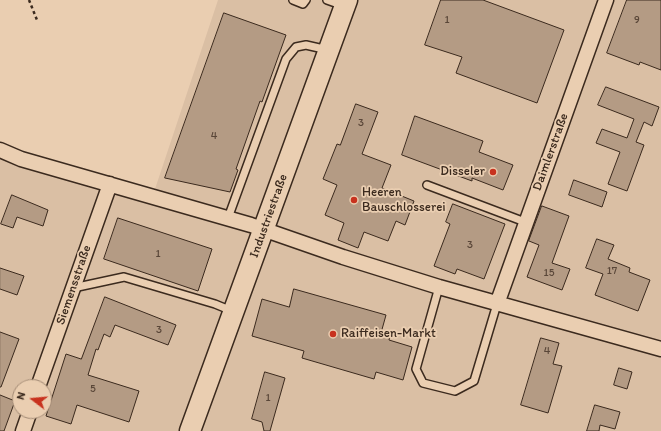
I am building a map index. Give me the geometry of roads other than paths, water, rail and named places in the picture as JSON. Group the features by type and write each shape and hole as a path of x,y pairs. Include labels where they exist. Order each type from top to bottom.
{"street":[{"name":"Daimlerstraße","path":"497,304 525,222 606,0"},
{"name":"Industriestraße","path":"190,431 329,50 339,2"},
{"path":"1,153 264,228 343,257 439,287 661,349"},
{"name":"Siemensstraße","path":"41,379 110,184"},
{"path":"23,431 27,419"}],"lane":[{"path":"293,0 303,4 306,0"},
{"path":"228,218 286,60 296,47 306,45 329,50"},
{"path":"427,185 525,222"},
{"path":"73,288 124,277 215,304 234,312"},
{"path":"439,287 416,369 423,383 455,391 474,381 497,304"}],"place":[{"name":"Disseler","path":"493,172"},
{"name":"Heeren Bauschlosserei","path":"354,200"},
{"name":"Raiffeisen-Markt","path":"333,334"}]}
